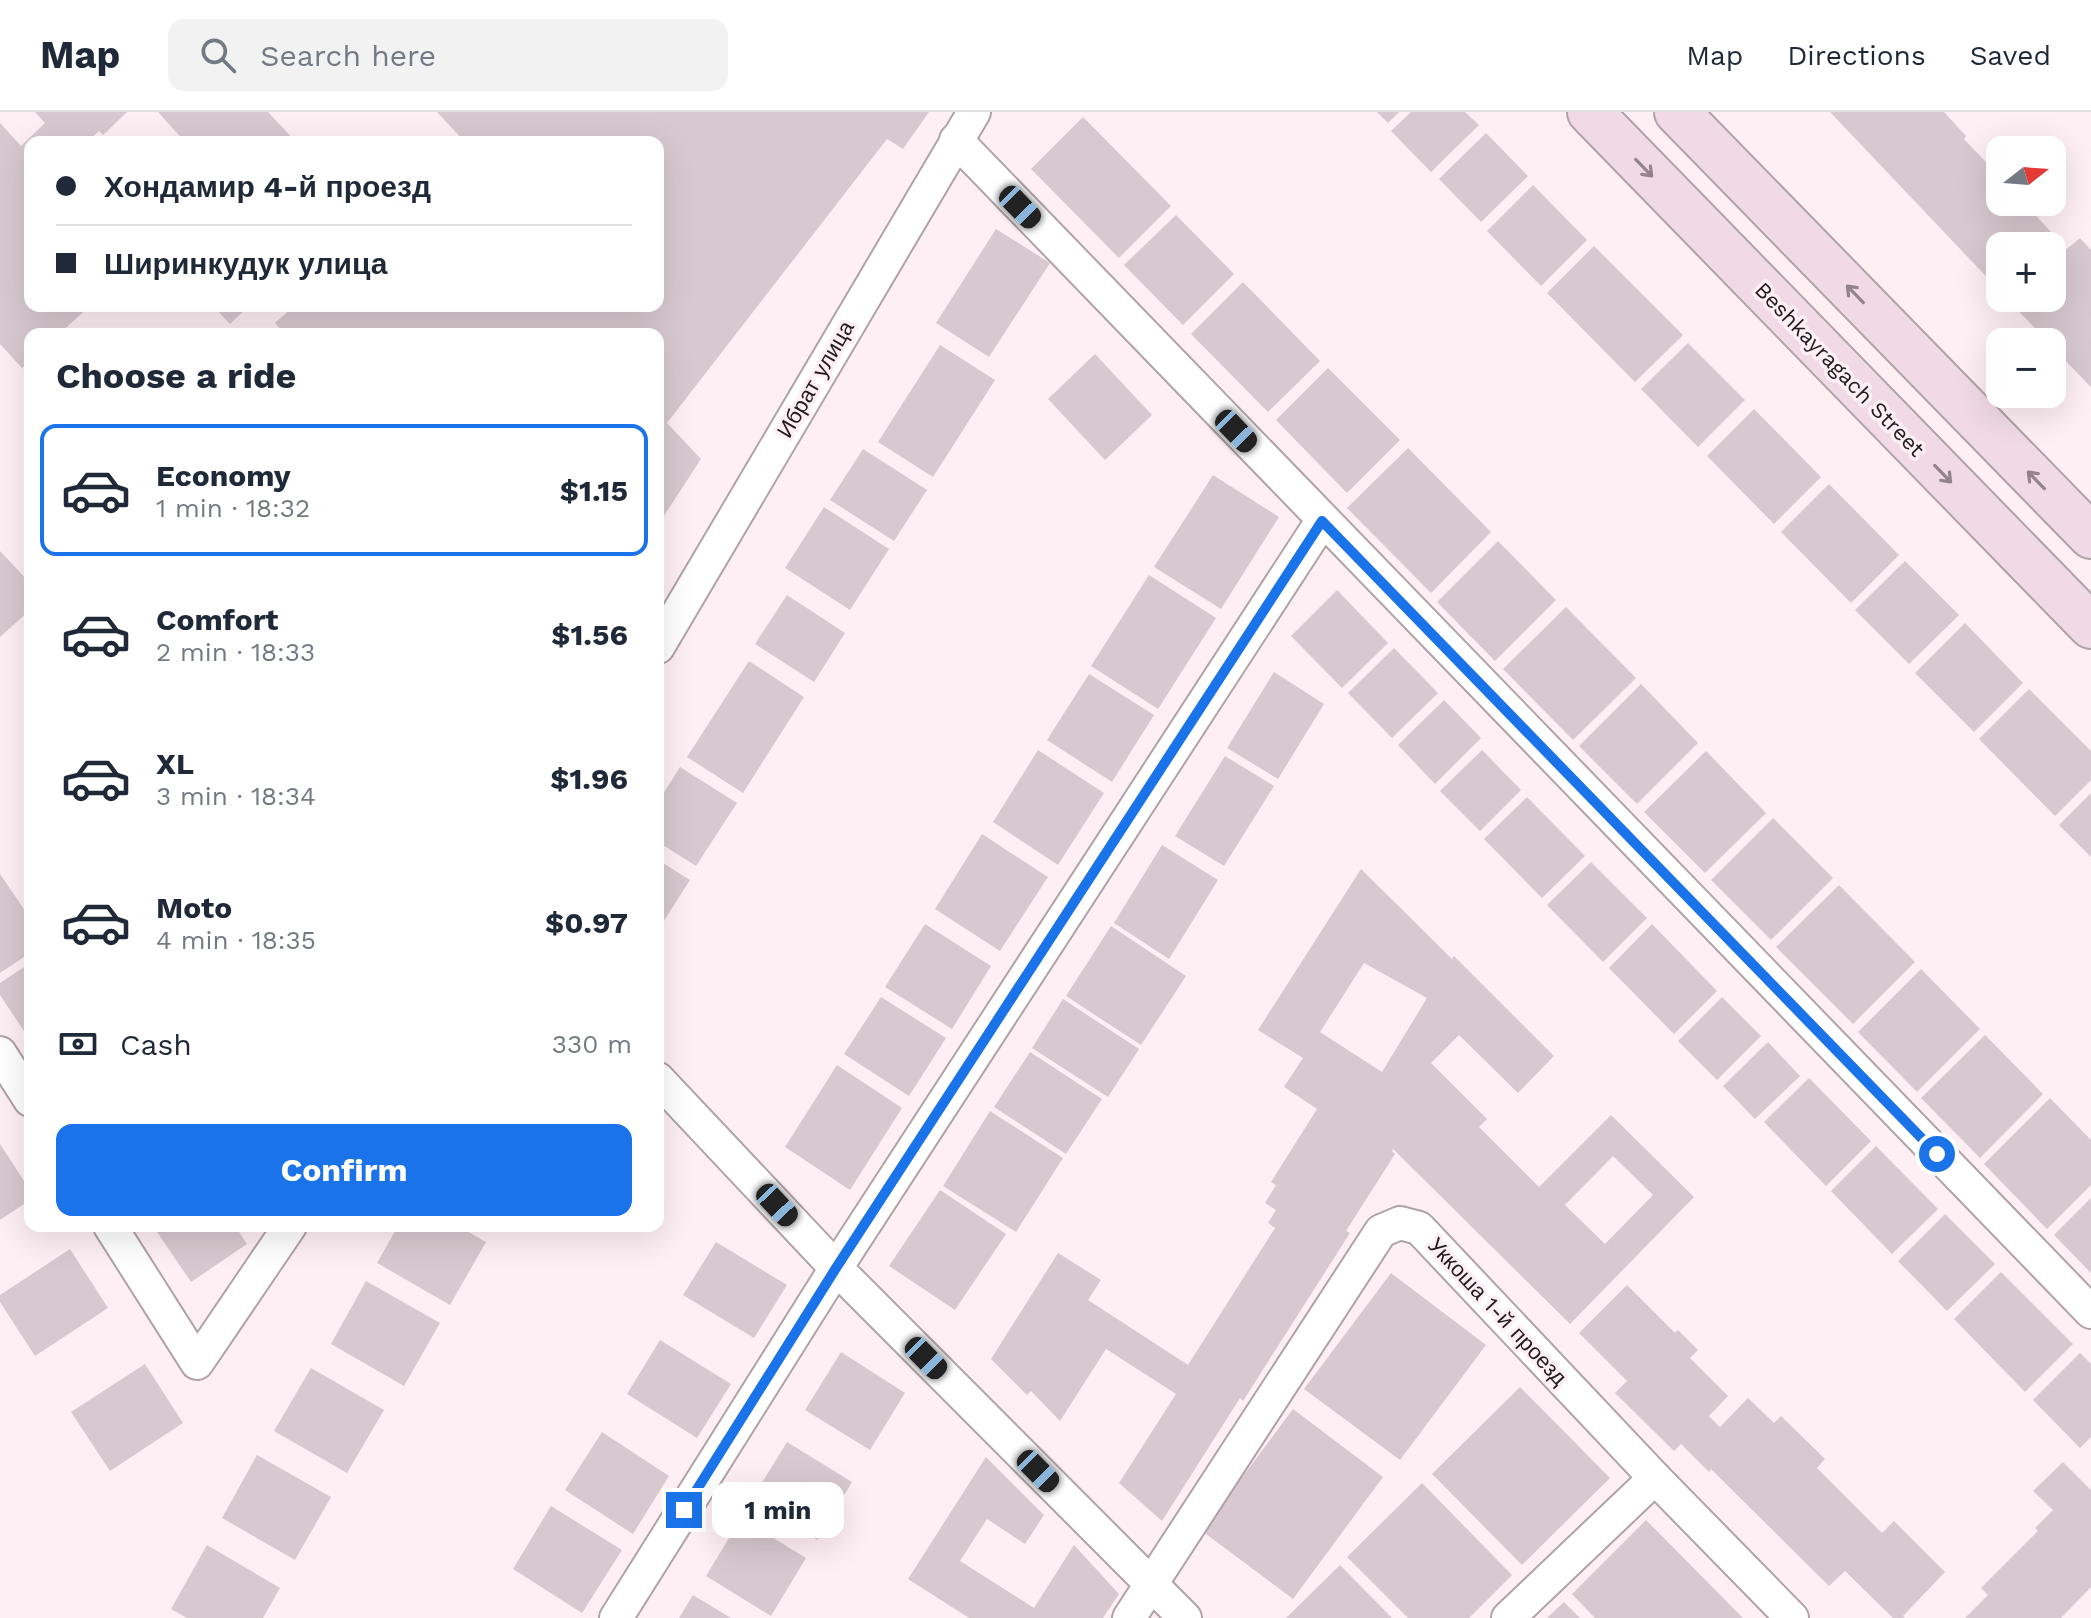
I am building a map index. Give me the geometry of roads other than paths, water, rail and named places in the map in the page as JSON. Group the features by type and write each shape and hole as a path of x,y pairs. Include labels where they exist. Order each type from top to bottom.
{"main road":[{"name":"Beshkayragach Street","path":"1590,112 2091,626"},
{"path":"1677,112 2091,536"}],"street":[{"name":"Ибрат улица","path":"664,637 974,112"},
{"path":"956,140 2091,1312"},
{"path":"616,1618 836,1268 1322,521"},
{"path":"0,1053 24,1091"},
{"path":"664,1085 836,1268 1185,1618"},
{"name":"Уккоша 1-й проезд","path":"1129,1618 1381,1231 1400,1223 1419,1228 1792,1618"},
{"path":"114,1232 197,1363 286,1232"},
{"path":"1508,1618 1655,1478"}]}
